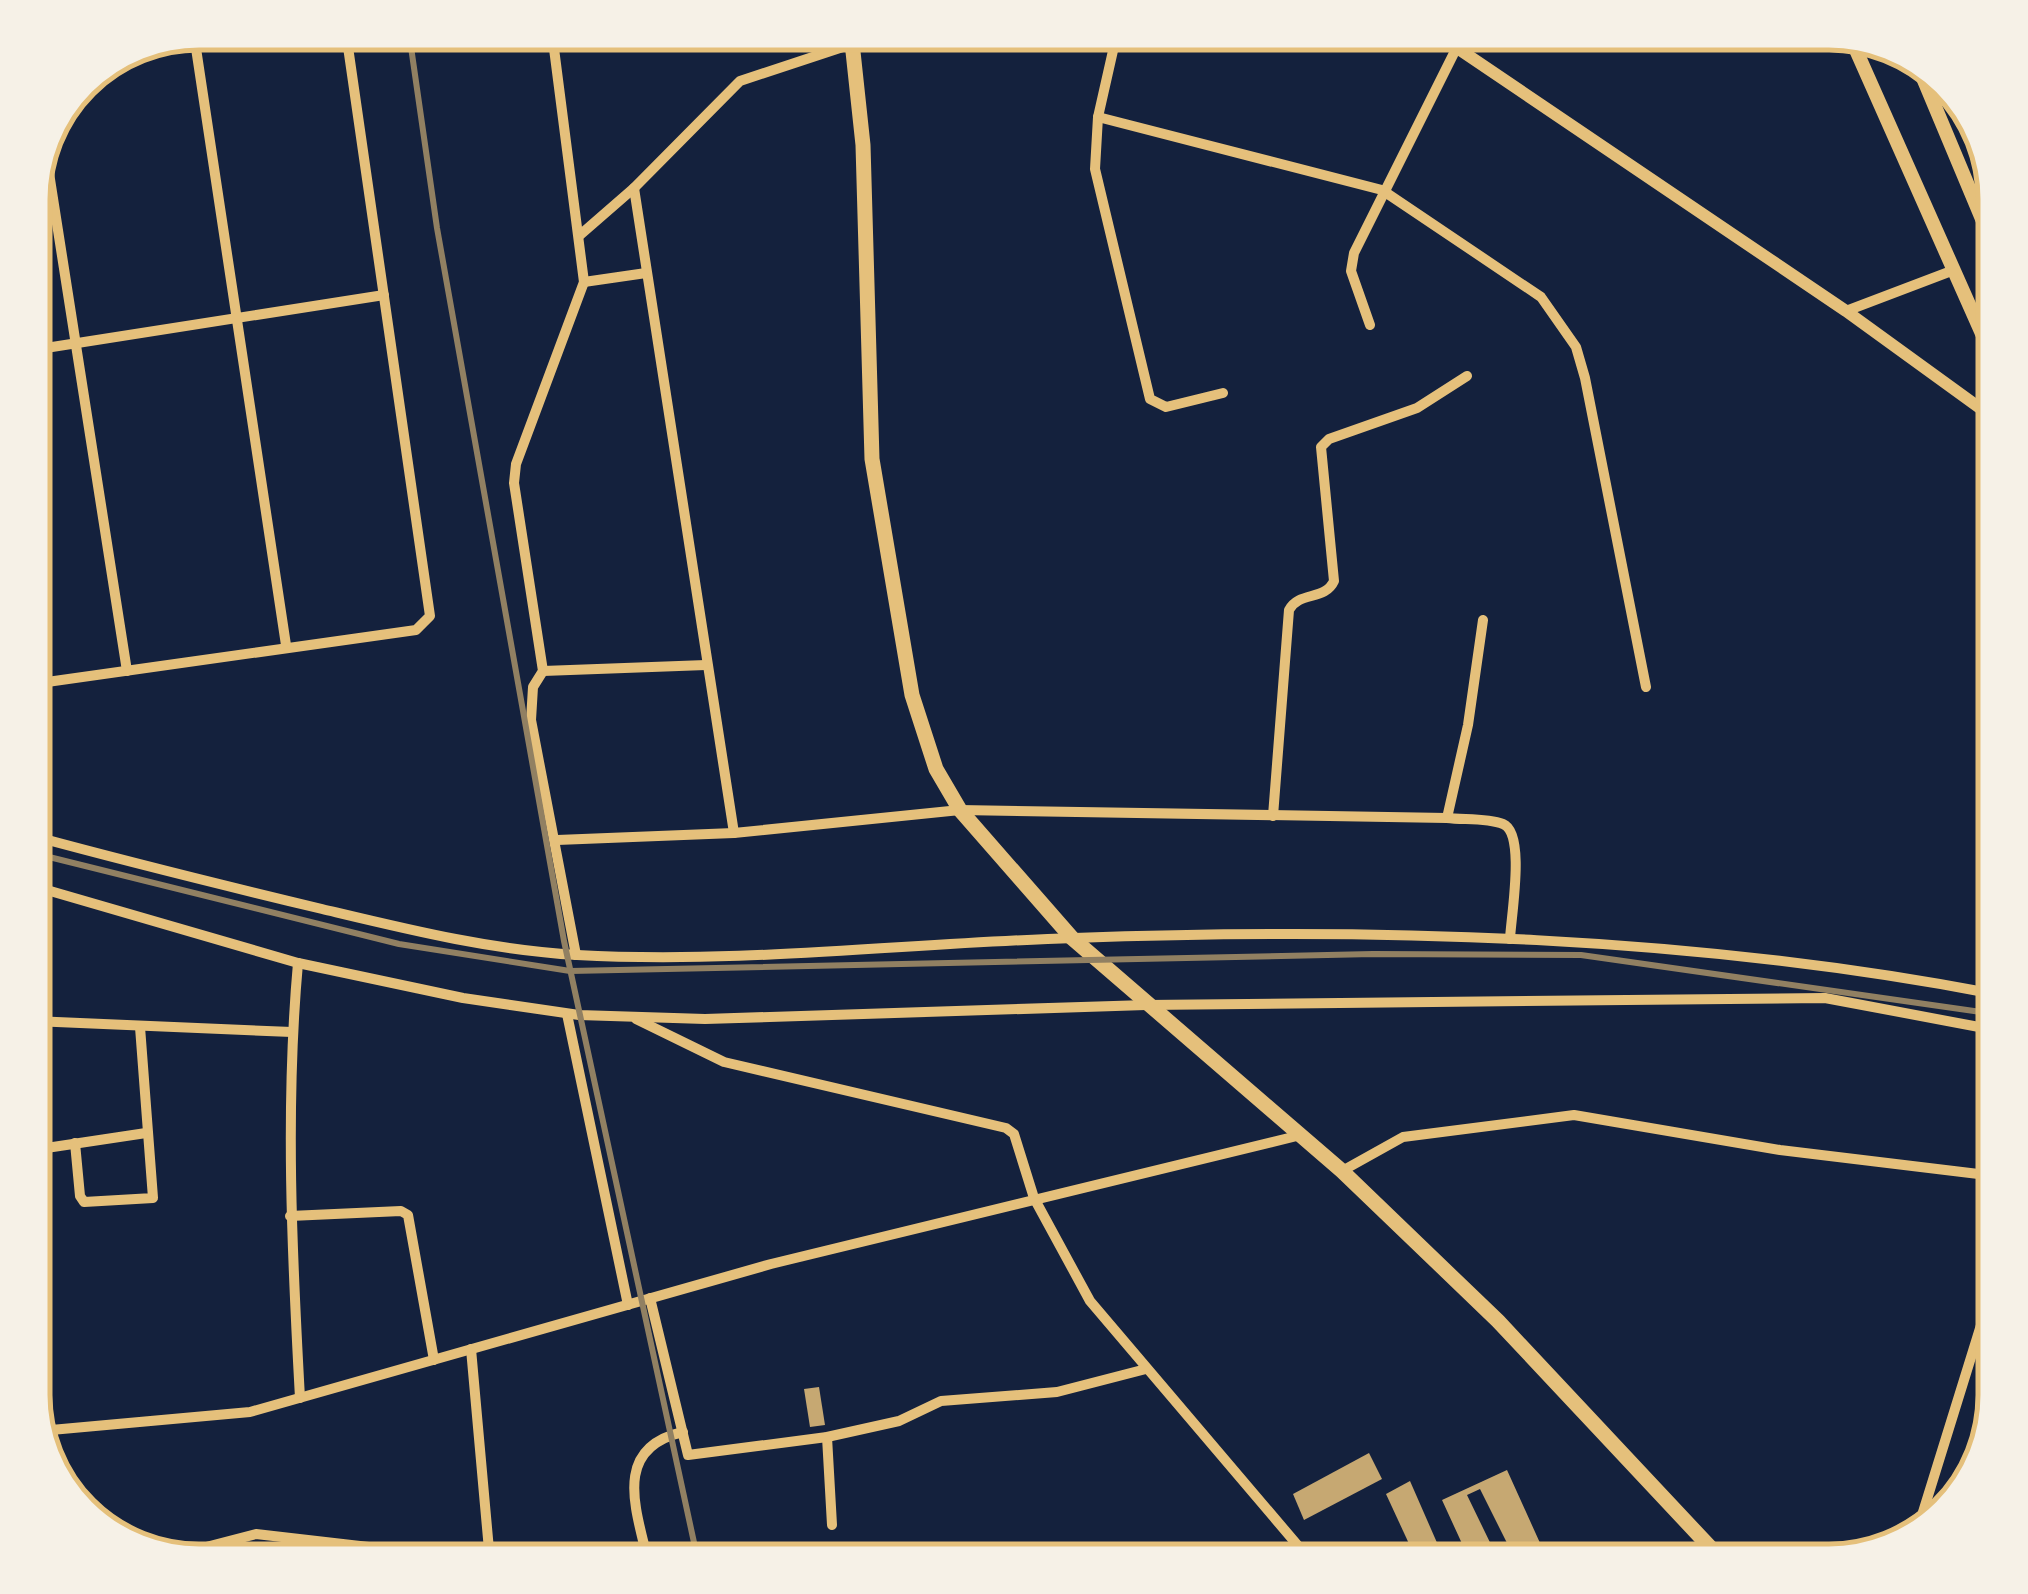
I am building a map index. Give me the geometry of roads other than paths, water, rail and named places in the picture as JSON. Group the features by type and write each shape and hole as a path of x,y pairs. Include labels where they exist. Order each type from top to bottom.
{"main road":[{"path":"852,50 863,146 872,459 892,599 912,696 936,769 960,810 1072,938 1342,1171 1498,1320 1706,1544"},
{"path":"1857,53 1978,323"},
{"path":"1927,87 1978,208"}],"street":[{"path":"196,50 286,646"},
{"path":"50,682 416,630 430,616 349,50"},
{"path":"554,50 584,282 516,464 514,483 543,671 533,687 531,720 576,955"},
{"path":"580,235 634,188 740,80 819,50"},
{"path":"1113,50 1094,141 1098,191 1150,399 1166,407 1222,393"},
{"path":"1370,325 1351,271 1354,253 1454,50"},
{"path":"1460,50 1978,406"},
{"path":"1098,117 1382,190 1520,279 1560,319 1576,347 1646,687"},
{"path":"51,185 128,671"},
{"path":"634,188 734,833"},
{"path":"1846,312 1954,270"},
{"path":"584,282 646,272"},
{"path":"50,348 384,295"},
{"path":"1274,816 1288,610 1296,600 1325,592 1334,581 1321,447 1329,438 1417,408 1467,376"},
{"path":"1447,818 1468,725 1483,620"},
{"path":"543,671 706,664"},
{"path":"557,840 734,833 960,810 1447,818 1502,824 1512,831 1516,847 1510,939"},
{"path":"50,840 454,940 576,955 870,952 1072,938 1510,939 1601,942 1869,970 1978,991"},
{"path":"50,891 298,964 463,998 567,1014 706,1019 1146,1005 1825,998 1978,1027"},
{"path":"298,964 292,1032 290,1216 300,1398"},
{"path":"567,1014 628,1305"},
{"path":"633,1017 724,1062 1006,1128 1020,1142 1034,1198 1090,1301 1296,1544"},
{"path":"50,1022 292,1032"},
{"path":"75,1143 81,1200 147,1201 153,1196 140,1027"},
{"path":"1342,1171 1402,1137 1574,1114 1780,1150 1978,1174"},
{"path":"50,1147 146,1133"},
{"path":"54,1430 250,1412 650,1298 1034,1198 1301,1135"},
{"path":"290,1216 401,1211 408,1215 434,1360"},
{"path":"650,1298 688,1455 827,1438 899,1421 942,1400 1057,1392 1146,1369"},
{"path":"1924,1510 1978,1337"},
{"path":"470,1349 488,1544"},
{"path":"644,1544 636,1508 636,1468 654,1440 682,1432"},
{"path":"827,1438 832,1525"},
{"path":"218,1544 256,1534 343,1544"}],"railway":[{"path":"411,50 437,228 564,941 694,1544"},
{"path":"50,857 399,944 570,971 1373,954 1581,955 1978,1012"}]}
